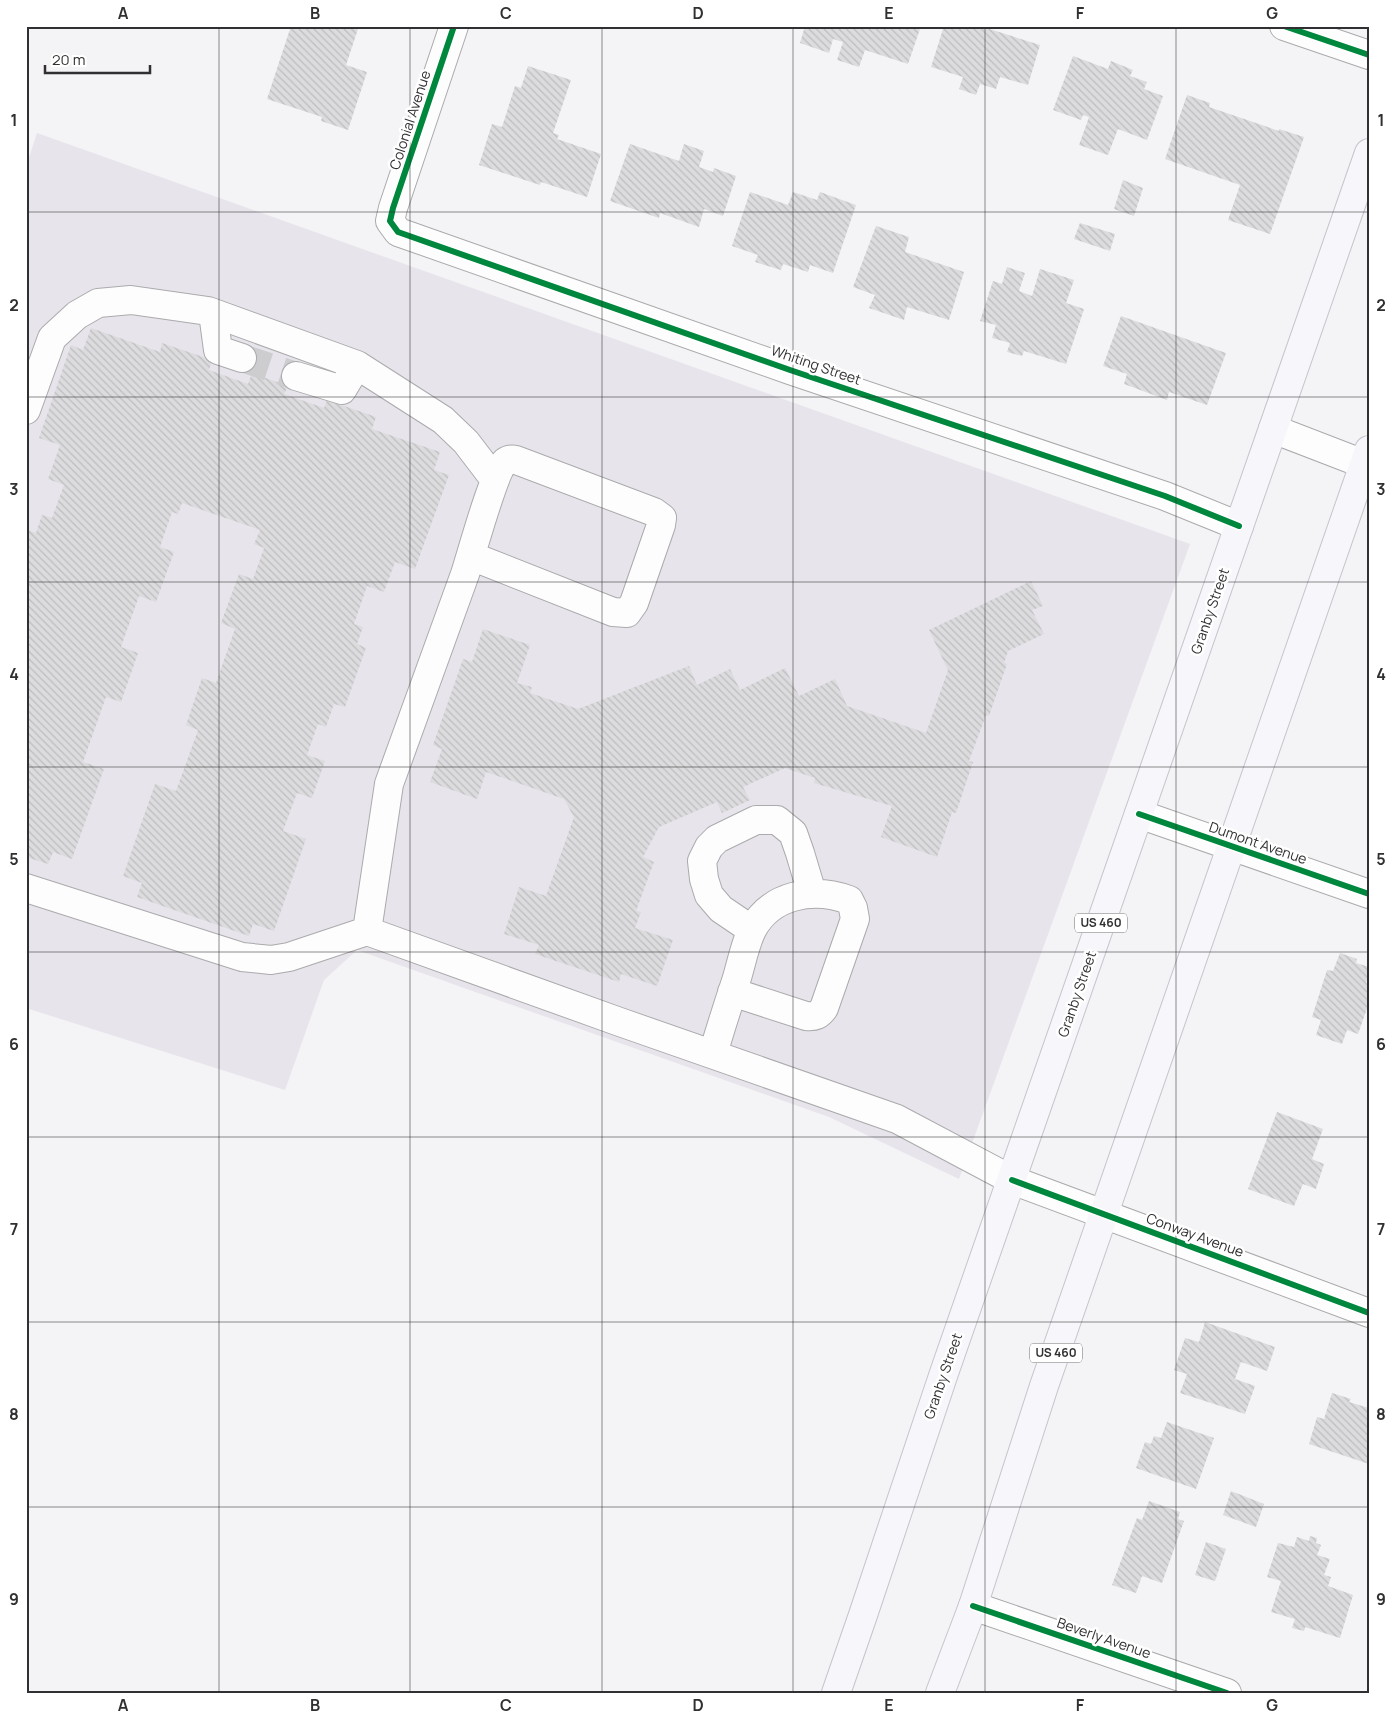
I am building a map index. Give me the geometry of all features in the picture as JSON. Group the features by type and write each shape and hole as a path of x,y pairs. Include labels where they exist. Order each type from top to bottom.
{"main road":[{"name":"Granby Street","path":"836,1693 944,1373 1369,154"},
{"name":"US 460","path":"940,1693 973,1606 1044,1386 1367,460"}],"street":[{"name":"Colonial Avenue","path":"390,221 454,26"},
{"path":"1284,26 1369,55"},
{"name":"Whiting Street","path":"390,221 398,232 790,370 1166,496 1239,526"},
{"path":"26,410 52,338 77,315 98,303 131,300 213,313 357,365 442,420 466,442 495,480"},
{"path":"213,313 218,350 242,358"},
{"path":"296,376 342,390 357,365"},
{"path":"1273,429 1367,460"},
{"path":"26,888 242,957 271,960 289,957 368,931 389,784 471,556 495,480 504,463 510,459 516,460 654,512 662,518 634,603 627,613 613,612 471,556"},
{"name":"Dumont Avenue","path":"1139,814 1369,894"},
{"path":"752,930 721,910 709,895 704,879 702,861 709,847 718,839 756,820 776,820 792,833 812,893"},
{"path":"713,1054 732,992 752,930 765,912 784,899 812,893 837,896 849,900 854,908 855,919 824,1008 820,1014 813,1017 806,1016 732,992"},
{"name":"Conway Avenue","path":"368,931 897,1119 1012,1180 1369,1313"},
{"name":"Beverly Avenue","path":"973,1606 1226,1693"}],"shaded area":[{"path":"37,133 1190,544 959,1179 829,1117 357,950 324,980 285,1090 26,1008 26,167"}],"building":[{"path":"291,26 359,26 346,65 367,72 348,130 321,121 322,117 267,99"},
{"path":"805,26 921,26 908,64 865,50 859,67 837,60 843,42 833,39 829,53 800,43"},
{"path":"944,26 980,26 1040,45 1028,85 1000,77 996,89 980,84 976,95 959,89 963,77 931,67"},
{"path":"1073,56 1108,69 1111,61 1133,70 1130,76 1147,82 1144,89 1163,96 1147,140 1118,129 1108,155 1079,145 1089,117 1083,115 1081,120 1053,110"},
{"path":"528,66 571,80 553,133 559,135 557,139 601,154 587,197 541,182 540,185 479,165 492,124 502,127 515,86 521,88"},
{"path":"1187,95 1210,103 1209,107 1279,131 1279,129 1304,137 1270,234 1228,220 1240,185 1165,159"},
{"path":"630,144 679,161 684,144 704,151 699,167 713,172 714,168 736,176 723,216 704,209 699,227 660,213 659,218 610,201"},
{"path":"1123,180 1143,188 1134,216 1114,209"},
{"path":"750,192 788,205 793,192 817,200 820,192 856,205 833,273 810,265 808,272 783,264 781,270 755,262 758,255 732,246"},
{"path":"1080,223 1115,234 1110,251 1074,239"},
{"path":"876,226 909,237 905,252 964,272 949,320 907,307 904,320 869,308 875,295 853,287"},
{"path":"1007,267 1025,273 1019,291 1032,296 1040,269 1074,280 1066,303 1084,309 1066,364 1024,351 1022,356 1007,352 1010,343 992,338 996,325 980,321 993,281 1002,284"},
{"path":"1121,316 1226,353 1207,405 1169,392 1167,400 1124,384 1127,374 1103,366"},
{"path":"91,328 160,352 162,343 212,360 209,370 248,384 252,373 288,386 284,394 324,408 327,400 376,417 372,429 440,452 434,470 449,475 415,569 395,562 384,592 367,586 354,624 363,627 357,644 366,648 345,707 334,704 326,727 318,724 307,755 325,761 312,798 297,793 283,831 306,839 274,931 253,924 249,936 137,897 142,883 123,876 155,784 176,791 198,730 186,725 202,678 216,683 235,629 221,623 239,574 253,579 264,548 254,544 260,530 182,503 178,514 172,512 160,547 174,552 156,602 139,596 121,647 138,653 121,702 106,697 83,762 104,769 72,859 53,852 48,864 26,857 26,535 28,530 36,533 42,515 52,518 64,485 48,479 60,445 39,438 71,345 83,350"},
{"path":"1031,581 1043,606 1032,610 1044,634 1008,651 1004,663 1007,664 989,716 986,715 969,761 973,762 956,813 952,812 937,857 881,837 892,806 814,783 815,778 785,768 743,787 750,800 722,813 717,802 659,827 643,857 654,862 636,911 641,912 635,928 673,940 657,986 621,974 619,982 535,954 539,945 504,934 519,887 546,896 574,817 564,799 486,772 477,799 430,782 442,749 433,745 463,659 472,662 483,629 530,645 517,683 532,687 530,693 578,709 689,666 697,685 730,669 740,690 785,668 799,696 835,679 847,706 926,733 948,670 929,630"},
{"path":"1340,953 1357,959 1356,963 1369,967 1366,983 1369,984 1369,1003 1358,1034 1347,1030 1342,1044 1316,1035 1321,1020 1312,1017 1327,970 1333,971"},
{"path":"1277,1112 1323,1129 1312,1159 1324,1164 1316,1189 1303,1184 1294,1206 1248,1189"},
{"path":"1205,1322 1275,1347 1267,1371 1241,1362 1235,1379 1255,1386 1245,1414 1180,1393 1187,1374 1174,1370 1185,1338 1199,1342"},
{"path":"1332,1393 1351,1399 1349,1402 1369,1408 1369,1464 1309,1444 1317,1417 1324,1419"},
{"path":"1167,1422 1214,1438 1196,1489 1136,1468 1145,1442 1151,1444 1154,1436 1161,1438"},
{"path":"1231,1491 1264,1504 1256,1527 1223,1515"},
{"path":"1149,1501 1180,1512 1178,1519 1184,1521 1162,1583 1142,1576 1136,1593 1112,1585 1137,1518 1142,1520"},
{"path":"1310,1536 1317,1538 1316,1543 1321,1545 1317,1555 1330,1559 1324,1575 1331,1577 1328,1586 1353,1595 1340,1638 1305,1627 1304,1631 1292,1628 1295,1619 1271,1612 1281,1581 1267,1577 1278,1543 1294,1547 1297,1537 1309,1541"},
{"path":"1206,1542 1226,1549 1215,1581 1195,1575"}],"tunnel":[{"path":"242,358 296,376"}],"cycle path":[{"path":"454,26 393,208 390,221 398,232 790,370 1165,496 1239,526"},
{"path":"1284,26 1369,55"},
{"path":"1139,814 1369,894"},
{"path":"1012,1180 1369,1313"},
{"path":"973,1606 1227,1693"}]}
